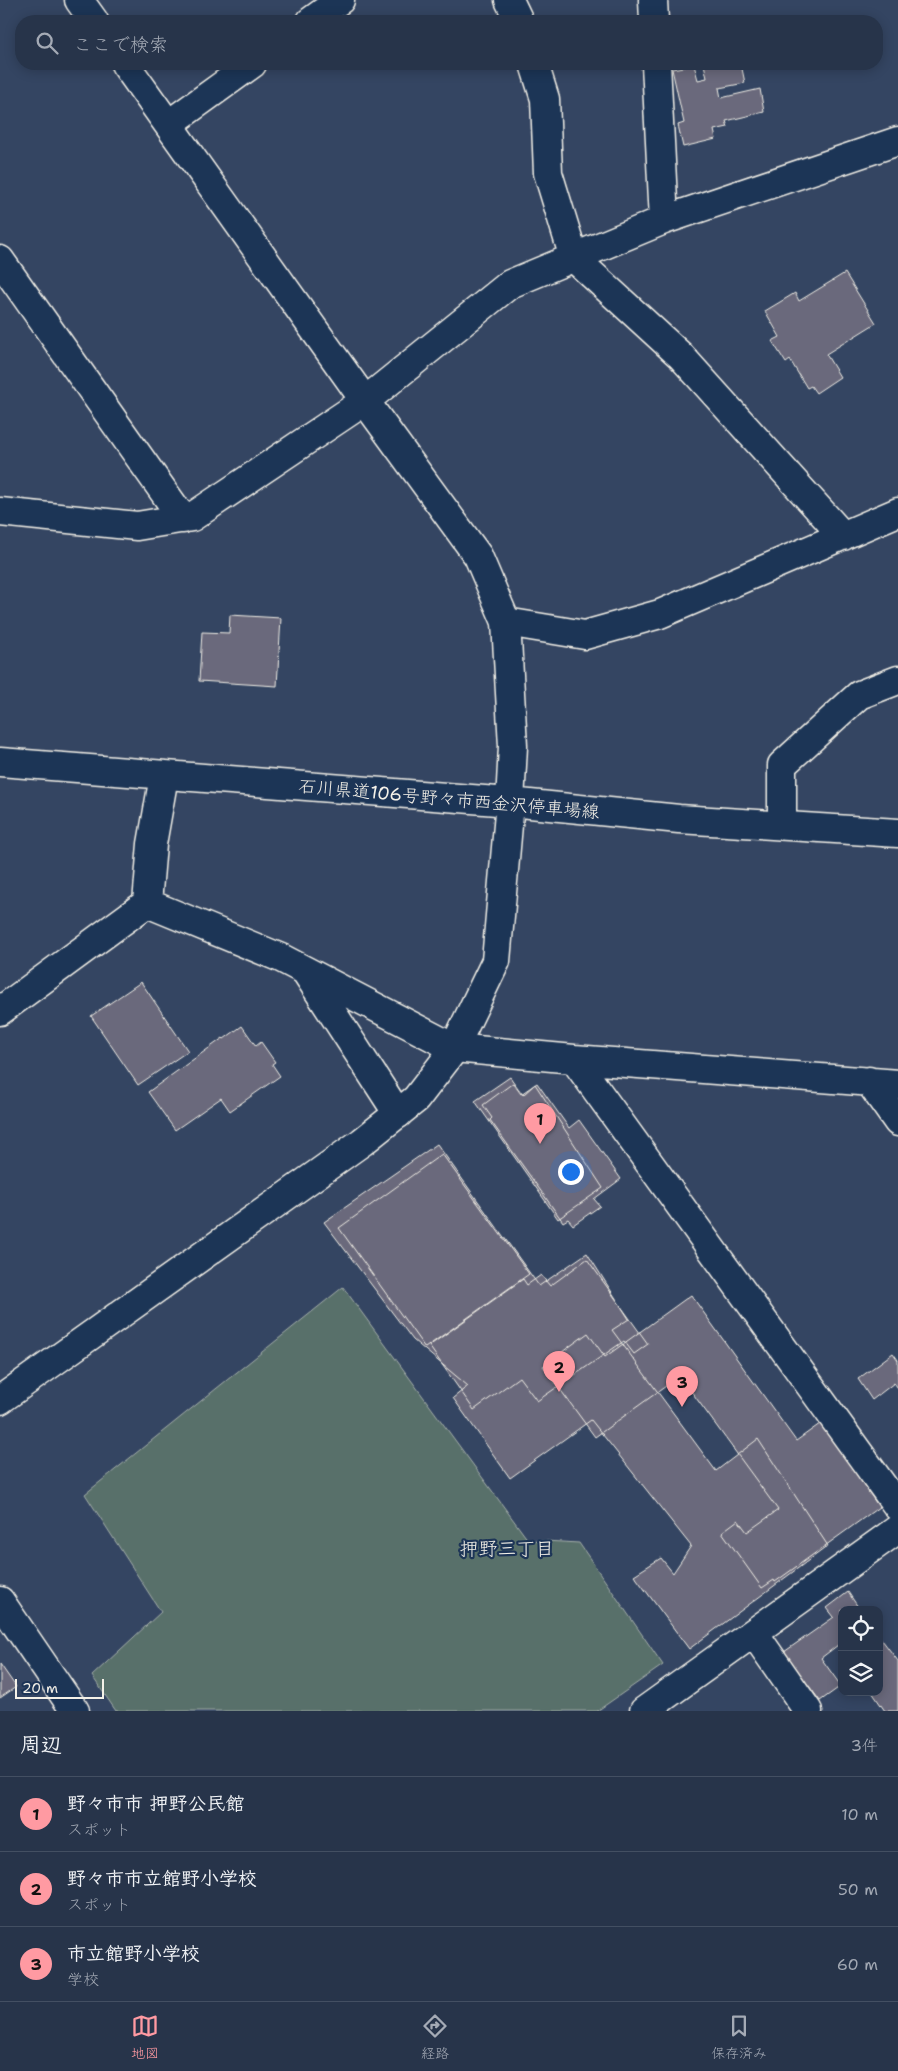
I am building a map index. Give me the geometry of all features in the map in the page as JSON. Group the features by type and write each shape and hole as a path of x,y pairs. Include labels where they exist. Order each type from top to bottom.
{"street":[{"path":"79,0 90,15"},
{"path":"319,15 340,0"},
{"path":"509,0 516,15"},
{"path":"653,0 654,15"},
{"path":"0,1400 362,1142 416,1099 454,1048 496,961 513,746 506,622 478,556 364,401 129,70"},
{"path":"169,124 244,70"},
{"path":"536,70 545,99 548,173 574,258 681,356 843,536"},
{"path":"656,70 664,220"},
{"path":"0,512 137,526 192,517 364,401 510,284 664,220 898,142"},
{"path":"0,260 183,519"},
{"path":"506,622 585,635 660,614 898,512"},
{"path":"782,825 782,765 859,695 898,680"},
{"name":"石川県道106号野々市西金沢停車場線","path":"0,762 510,802 679,819 898,833"},
{"path":"0,1011 147,904 152,844 164,776"},
{"path":"147,904 281,958 454,1048 898,1084"},
{"path":"305,970 398,1114"},
{"path":"574,1059 898,1507"},
{"path":"869,1081 898,1122"},
{"path":"644,1711 898,1529"},
{"path":"0,1601 75,1711"},
{"path":"754,1633 808,1711"}],"green space":[{"path":"343,1287 528,1540 579,1543 663,1665 597,1711 116,1711 92,1676 161,1612 85,1494"}],"building":[{"path":"672,70 695,70 698,80 707,78 705,70 742,70 745,83 719,88 721,98 760,89 764,112 726,121 728,127 714,130 716,139 683,147 678,125 684,123"},
{"path":"845,273 876,323 826,354 840,377 816,393 811,386 807,388 790,360 786,363 772,341 780,337 765,311 795,293 799,301"},
{"path":"230,615 281,618 277,686 199,681 202,632 229,633"},
{"path":"141,982 188,1051 138,1085 91,1016"},
{"path":"242,1026 256,1046 261,1042 275,1062 272,1064 280,1076 230,1111 221,1098 175,1130 148,1092"},
{"path":"510,1077 523,1095 535,1084 603,1188 558,1219 475,1101"},
{"path":"513,1083 521,1094 537,1083 569,1128 579,1120 621,1179 594,1199 600,1206 573,1225 568,1219 563,1222 490,1120 492,1118 483,1105"},
{"path":"437,1144 539,1286 587,1253 629,1319 612,1330 716,1471 758,1439 828,1546 689,1649 634,1575 661,1558 673,1573 691,1546 591,1420 510,1478 453,1398 468,1386 413,1340 324,1222"},
{"path":"442,1154 529,1274 425,1348 339,1228"},
{"path":"587,1259 648,1344 634,1354 624,1341 537,1401 519,1377 474,1410 429,1346 523,1279 527,1285 541,1275 550,1286"},
{"path":"691,1295 796,1441 824,1421 856,1465 852,1468 879,1507 775,1582 774,1580 762,1588 722,1532 738,1520 747,1532 778,1510 680,1376 595,1437 543,1366 588,1333 605,1357"},
{"path":"893,1353 898,1360 898,1388 894,1383 872,1400 858,1379"},
{"path":"848,1592 857,1606 838,1606 838,1645 821,1658 838,1682 838,1688 820,1701 784,1652 834,1617 827,1608"},
{"path":"883,1641 898,1661 898,1711 885,1711 875,1696 883,1696"},
{"path":"0,1664 16,1687 0,1698"}],"place":[{"name":"野々市市 押野公民館","path":"540,1144"},
{"name":"野々市市立館野小学校","path":"559,1392"},
{"name":"市立館野小学校","path":"682,1407"}],"district":[{"name":"押野三丁目","path":"507,1548"}]}
